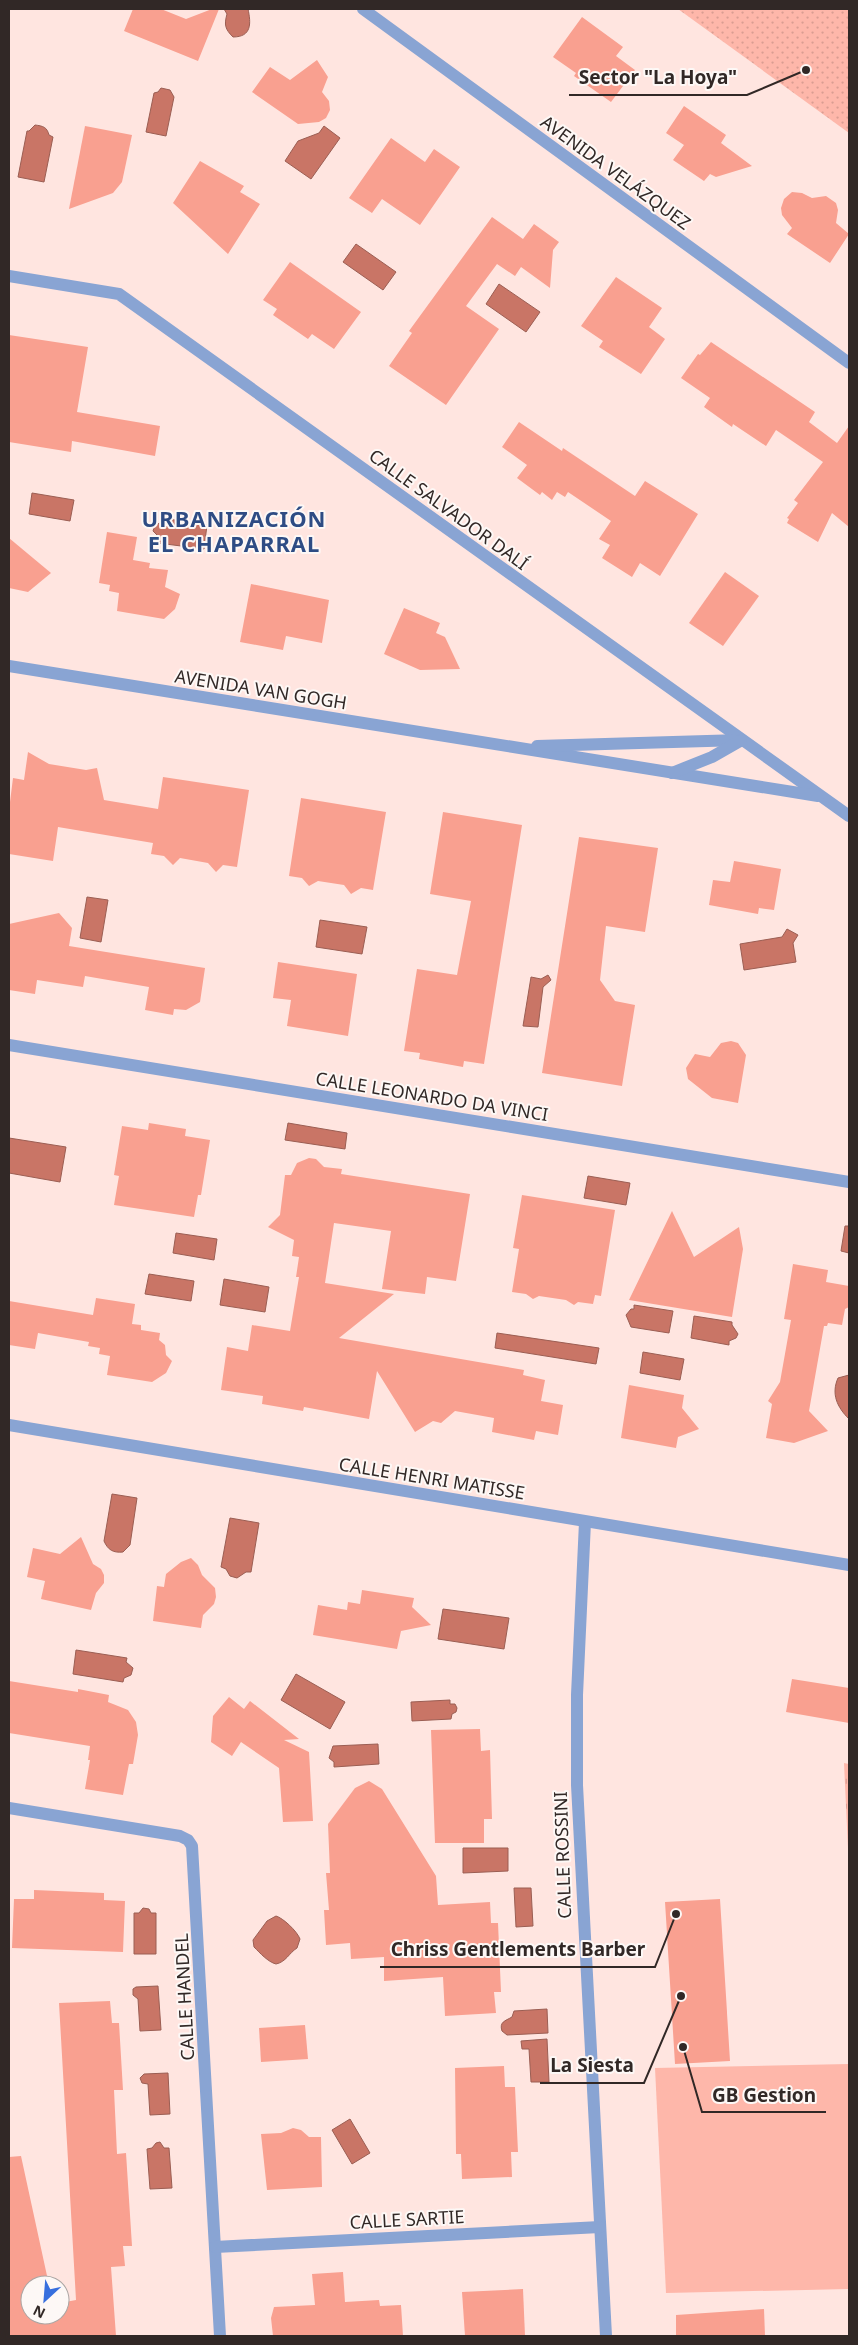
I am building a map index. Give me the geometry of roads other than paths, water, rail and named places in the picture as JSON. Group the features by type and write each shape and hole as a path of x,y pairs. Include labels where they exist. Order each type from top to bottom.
{"street":[{"name":"AVENIDA VELÁZQUEZ","path":"363,9 849,363"},
{"name":"CALLE SALVADOR DALÍ","path":"9,276 119,294 849,816"},
{"name":"AVENIDA VAN GOGH","path":"9,666 823,797"},
{"name":"AVENIDA VAN GOGH","path":"507,747 742,740"},
{"path":"672,773 712,757 742,740"},
{"name":"CALLE LEONARDO DA VINCI","path":"9,1045 849,1182"},
{"name":"CALLE HENRI MATISSE","path":"9,1426 849,1565"},
{"name":"CALLE ROSSINI","path":"585,1522 577,1695 577,1785 606,2336"},
{"name":"CALLE HANDEL","path":"9,1808 180,1836 188,1840 192,1846 220,2336"},
{"name":"CALLE SARTIE","path":"215,2247 600,2227"}],"place":[{"name":"Sector \"La Hoya\"","path":"806,70"},
{"name":"Chriss Gentlements Barber","path":"676,1914"},
{"name":"La Siesta","path":"681,1996"},
{"name":"GB Gestion","path":"683,2047"}],"district":[{"name":"URBANIZACIÓN EL CHAPARRAL","path":"234,530"}]}
